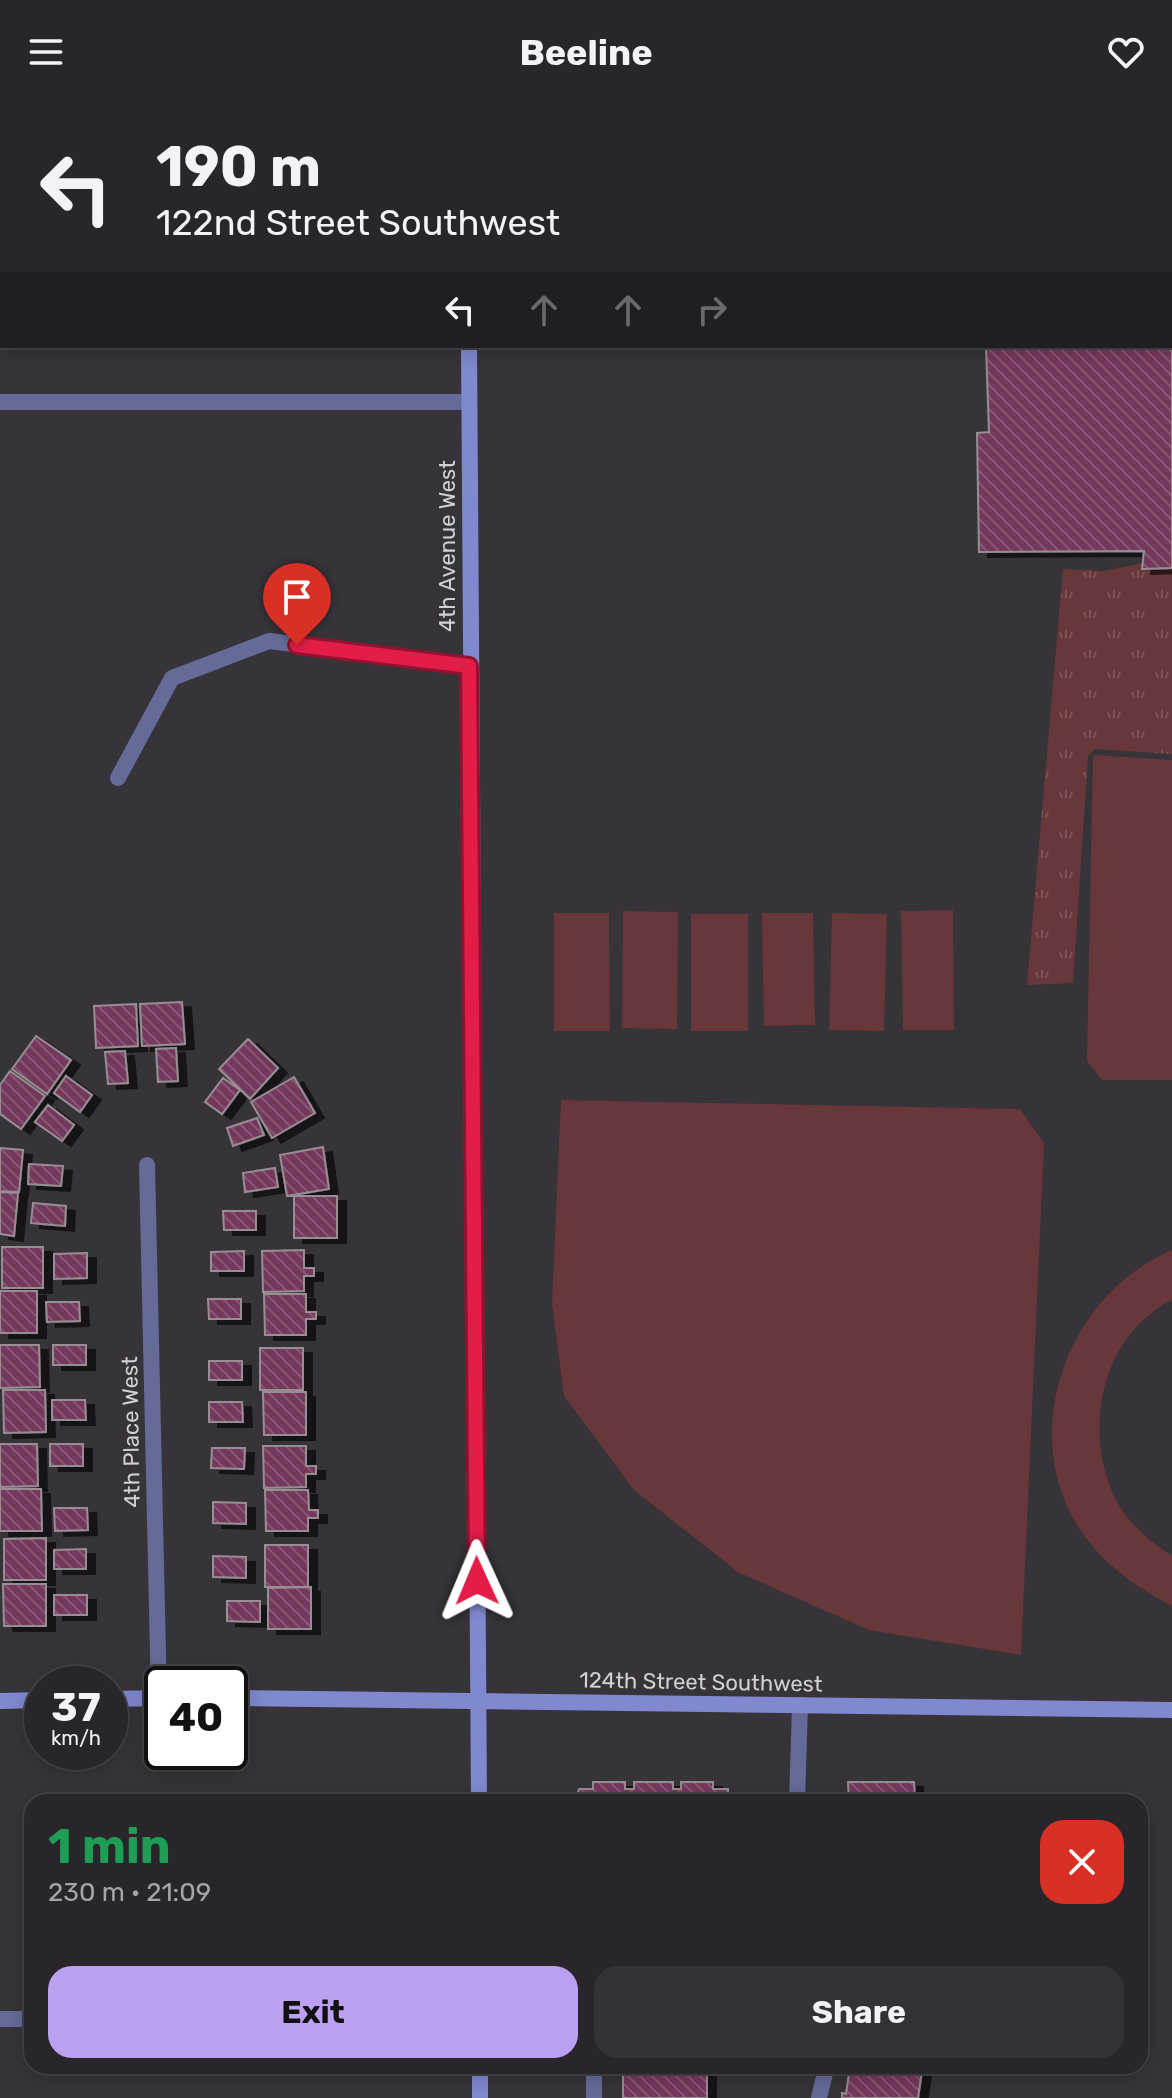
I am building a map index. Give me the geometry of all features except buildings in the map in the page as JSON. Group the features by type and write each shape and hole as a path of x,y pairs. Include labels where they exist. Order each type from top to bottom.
{"street":[{"name":"4th Avenue West","path":"469,348 479,1794"},
{"path":"0,402 469,402"},
{"path":"118,778 172,678 269,641 469,666"},
{"name":"4th Place West","path":"147,1165 159,1666"},
{"name":"124th Street Southwest","path":"248,1698 1172,1710"},
{"path":"0,1701 24,1700"},
{"path":"797,1794 800,1705"},
{"path":"0,2019 24,2019"},
{"path":"480,2074 480,2098"},
{"path":"594,2074 594,2098"},
{"path":"819,2098 825,2074"}],"green space":[{"path":"1172,557 1172,754 1095,749 1088,756 1073,983 1027,985 1063,569 1104,571"},
{"path":"1093,755 1172,760 1172,1080 1102,1080 1087,1061"},
{"path":"953,910 954,1030 903,1030 901,911"},
{"path":"623,911 678,912 677,1029 622,1028"},
{"path":"554,913 609,913 610,1031 554,1031"},
{"path":"762,913 813,913 815,1025 764,1026"},
{"path":"832,913 887,914 884,1031 829,1030"},
{"path":"691,914 748,914 748,1031 691,1031"},
{"path":"561,1100 1020,1109 1044,1143 1021,1655 869,1630 738,1572 634,1490 564,1396 552,1304"},
{"path":"1172,1250 1172,1300 1148,1316 1128,1337 1114,1361 1104,1388 1100,1445 1116,1500 1127,1517 1172,1556 1172,1606 1120,1573 1094,1548 1069,1510 1055,1468 1052,1424 1060,1381 1076,1340 1101,1303 1133,1272"}],"route":[{"path":"297,645 469,666 477,1581"}]}
